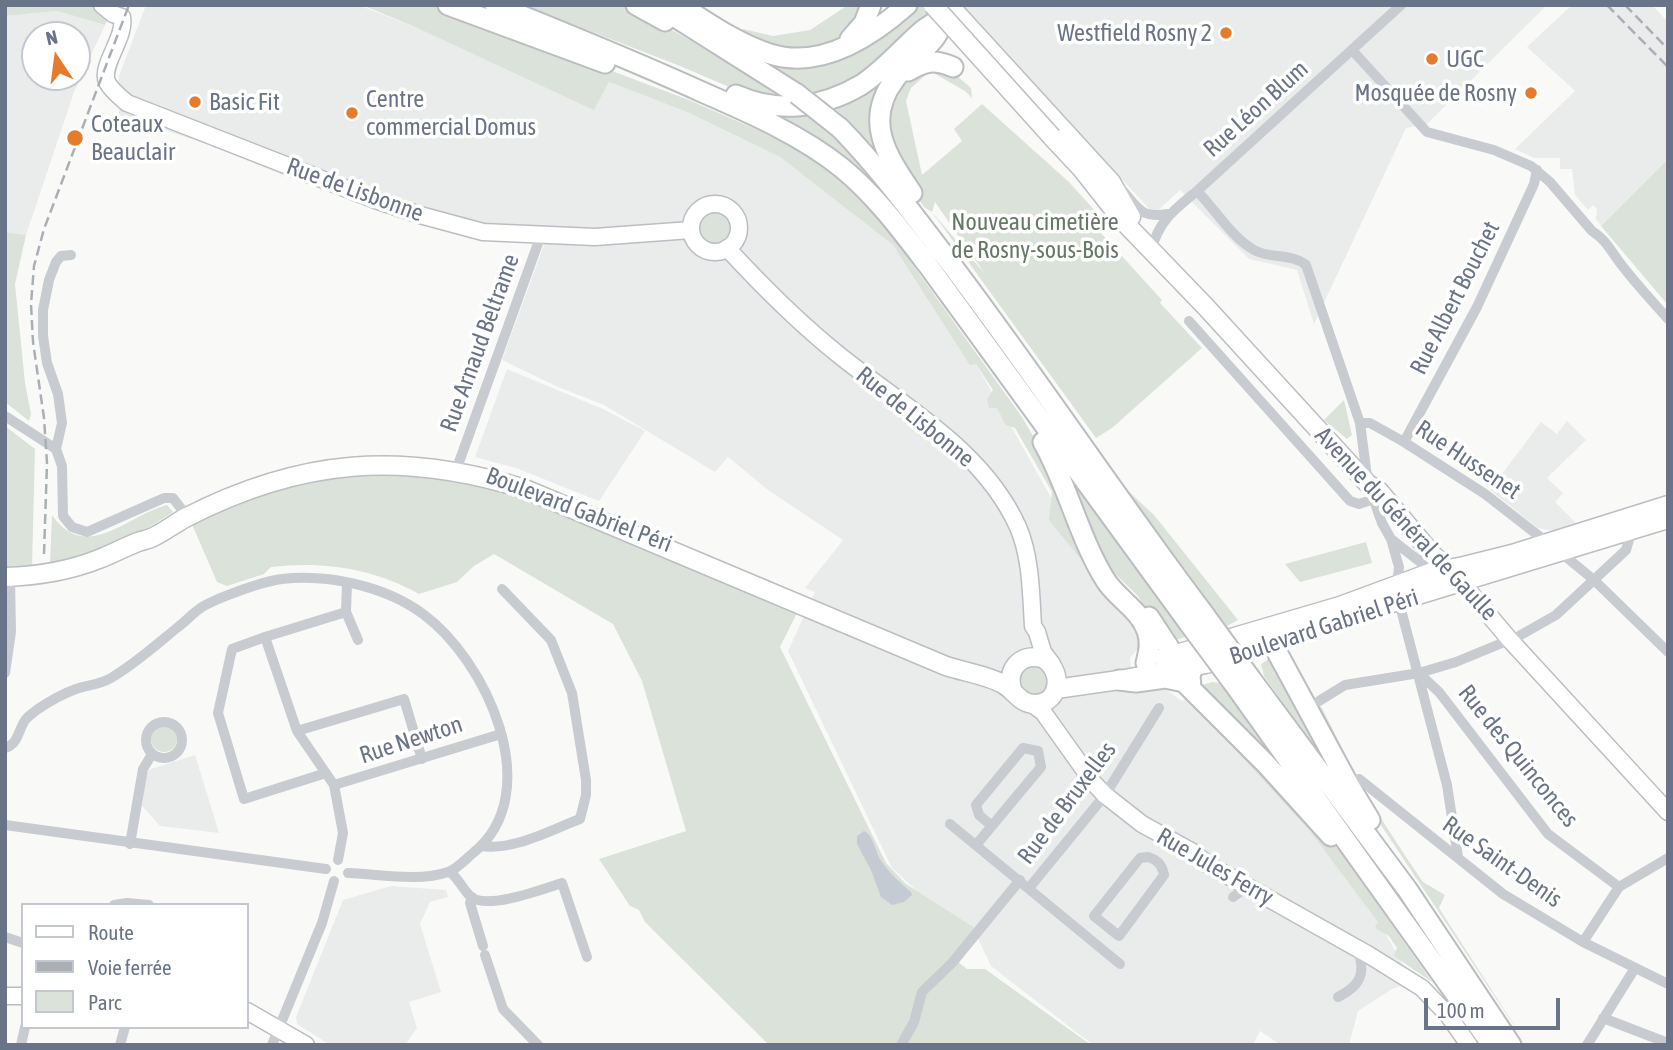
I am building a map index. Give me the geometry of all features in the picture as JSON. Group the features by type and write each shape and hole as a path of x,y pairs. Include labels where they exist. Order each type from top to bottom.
{"highway":[{"path":"448,5 708,101 736,107"},
{"path":"495,5 736,107 792,136 841,167 862,186 900,228 987,349 1407,889 1511,1045"},
{"path":"515,5 604,36 743,98 775,107 799,107 831,99 862,84 946,9"},
{"path":"636,5 685,32 745,59"},
{"path":"656,5 797,94 840,128 880,171 999,328 1196,618"},
{"path":"680,5 712,25 772,54 797,58 835,51 882,26 907,5"},
{"path":"835,51 864,23 871,5"},
{"path":"929,235 920,206 887,155 883,144 880,110 895,78 934,39 946,9"},
{"path":"895,78 928,61 953,67"},
{"path":"987,349 1050,454 1107,582 1143,623 1150,641 1146,663"},
{"path":"1101,570 1140,606 1174,655"},
{"path":"1264,639 1388,848 1407,889"},
{"path":"1192,688 1190,676 1194,664"},
{"path":"1119,680 1136,682 1176,679 1192,688 1342,848 1357,854"},
{"path":"1243,681 1357,854 1492,1045"}],"main road":[{"name":"Avenue du Général de Gaulle","path":"946,9 1145,245 1205,306 1371,492 1378,491 1438,566 1462,583"},
{"name":"Avenue du Général de Gaulle","path":"946,9 1111,182 1145,245"},
{"name":"Boulevard Gabriel Péri","path":"139,541 184,510 212,496 264,477 328,462 379,457 416,459 499,474 534,487 958,664 997,673 1006,672 1019,663"},
{"name":"Boulevard Gabriel Péri","path":"8,577 41,575 79,566 152,538 184,518 257,487 292,476 379,465 438,468 477,475 525,489 946,666 997,681 1013,692"},
{"name":"Boulevard Gabriel Péri","path":"1054,681 1119,680 1194,664 1206,664 1238,655 1264,639 1372,596 1462,583 1554,548 1623,526 1668,505"},
{"name":"Boulevard Gabriel Péri","path":"1623,526 1668,519"},
{"name":"Boulevard Gabriel Péri","path":"1054,681 1146,663 1209,645 1264,639 1320,625 1398,593 1438,566 1554,548"},
{"path":"1320,625 1416,588 1438,566"},
{"path":"1174,655 1194,664 1209,645"},
{"path":"1042,658 1054,681 1042,702 1032,704 1021,700 1013,692 1010,679 1019,663 1042,658"}],"street":[{"path":"103,5 113,14 127,11"},
{"name":"Rue Léon Blum","path":"1145,245 1157,233 1168,215 1401,5"},
{"name":"Rue de Lisbonne","path":"127,11 124,26 105,74 108,85 127,103 339,186 420,215 483,232 595,237 691,230"},
{"path":"1352,50 1427,132 1494,150 1537,170 1591,231 1602,237 1620,264 1668,319"},
{"name":"Rue Albert Bouchet","path":"1404,442 1476,307 1534,184 1537,170"},
{"path":"1111,182 1123,191 1139,210 1156,216 1168,215"},
{"path":"1197,191 1243,242 1256,251 1296,259 1306,265 1360,424 1371,492 1391,539 1399,567 1398,593 1447,785 1458,857"},
{"path":"715,204 728,208 737,218 739,232 733,244 727,248 714,251 701,247 693,236 691,230 695,215 701,209 715,204"},
{"name":"Rue Arnaud Beltrame","path":"458,465 541,235"},
{"name":"Rue de Lisbonne","path":"727,248 807,327 947,438 985,475 1003,501 1022,537 1029,573 1033,626 1054,681"},
{"path":"71,255 61,256 56,262 43,310 47,363 58,394 62,424 56,449 62,466 63,516 72,527 88,532 169,497 178,502 184,510"},
{"path":"1189,321 1350,501 1359,504 1371,492"},
{"path":"5,416 56,449"},
{"name":"Rue Hussenet","path":"1360,424 1370,423 1404,442 1485,494 1594,580 1668,652"},
{"path":"1319,701 1345,685 1419,673 1456,662 1510,639 1556,615 1626,550 1629,540 1623,526"},
{"path":"1391,539 1438,566"},
{"path":"1462,583 1477,570 1506,561 1512,554"},
{"path":"5,673 9,653 8,577"},
{"path":"5,748 14,743 29,717 58,697 77,689 95,686 130,667 202,607 269,581 283,579 317,578 374,590 404,602 441,628 466,656 485,688 500,734 506,768 506,796 497,825 481,846 450,872 424,877 348,873"},
{"path":"347,583 346,612 358,640"},
{"name":"Avenue du Général de Gaulle","path":"1462,583 1668,812"},
{"path":"481,846 493,848 509,845 580,819 586,794 572,693 556,650 551,640 502,589"},
{"path":"326,773 244,799 218,713 232,649 346,612"},
{"name":"Rue de Lisbonne","path":"1019,663 1028,650 1033,626"},
{"path":"265,638 297,731 334,785 343,833 338,860"},
{"name":"Rue des Quinconces","path":"1419,673 1440,692 1548,834 1619,887"},
{"name":"Rue Jules Ferry","path":"1054,681 1054,727"},
{"path":"297,731 404,699 422,759"},
{"name":"Rue Jules Ferry","path":"1032,704 1054,727 1086,775 1142,824 1191,851 1251,890 1357,948 1430,994 1469,1045"},
{"name":"Rue de Bruxelles","path":"901,1045 914,1022 922,992 1025,884 1107,792 1159,708"},
{"name":"Rue Newton","path":"334,785 500,734"},
{"path":"976,845 992,826 1041,767 1038,751 1023,748 976,805 979,815 992,826"},
{"path":"130,844 143,769 152,754"},
{"name":"Rue Saint-Denis","path":"1359,779 1503,894 1583,942 1668,984"},
{"name":"Rue Jules Ferry","path":"1107,792 1346,938 1357,948"},
{"path":"950,824 1121,964"},
{"path":"5,825 326,869"},
{"path":"1081,931 1140,858 1156,860 1163,867 1164,875 1119,936 1094,916"},
{"path":"1583,942 1619,887 1668,858"},
{"path":"338,860 345,863 348,873 341,881 334,881 328,878 326,869 329,863 338,860"},
{"path":"450,872 459,879 472,897 483,901 515,897 562,883 587,957"},
{"path":"272,1045 322,923 334,881"},
{"path":"472,897 470,904 503,1009 538,1045"},
{"path":"1338,997 1351,990 1362,971 1362,960 1357,948"},
{"path":"1587,1045 1635,968"},
{"path":"248,1012 306,1045"},
{"path":"1603,1018 1668,1043"}],"shaded area":[{"path":"146,5 358,5 415,27 594,109 609,82 687,112 780,157 893,245 976,364 1103,590 1134,622 1141,639 1140,646 1130,658 1134,687 1158,684 1182,701 1192,696 1311,827 1372,910 1413,982 1392,989 1358,1011 1349,1045 1281,1045 1260,1031 1253,1045 1093,1045 991,966 972,926 918,892 892,868 788,651 815,592 805,588 843,540 768,490 728,457 715,472 604,405 502,360 545,242 423,223 119,115 119,76"},
{"path":"961,5 1547,5 1427,124 1406,128 1314,324 1297,270 1249,259 1180,190 1154,214"},
{"path":"1572,5 1652,5 1668,22 1668,159 1601,226 1596,219 1597,209 1593,205 1588,210 1575,195 1572,169 1560,169 1560,158 1534,158 1515,149 1575,91 1527,47"},
{"path":"57,11 105,25 91,55 91,21 21,21 21,91 74,91 26,235 5,232 5,16"},
{"path":"507,369 603,409 645,431 599,501 516,468 475,457"},
{"path":"1567,421 1586,440 1547,478 1563,493 1555,502 1578,525 1559,532 1538,528 1490,490 1541,422 1557,434"},
{"path":"195,755 219,833 160,826 142,806 146,773"},
{"path":"864,831 872,839 887,869 911,892 912,895 904,902 892,905 881,897 857,844 857,836"},
{"path":"391,886 446,890 448,897 430,902 420,924 441,992 409,1002 417,1028 405,1045 330,1045 297,1024 296,1017 343,900"}],"green space":[{"path":"5,5 94,5 108,19 105,25 57,11 5,16"},
{"path":"362,5 437,5 689,100 817,160 850,186 898,239 918,272 1022,417 1039,446 1097,579 1049,520 1052,492 1015,428 1006,425 997,408 989,408 987,399 993,390 976,364 970,365 893,245 780,157 687,112 609,82 594,110"},
{"path":"523,5 625,5 792,101 755,98"},
{"path":"848,5 865,5 856,25 846,35 822,46 805,50 783,49 741,33 743,29 773,36 810,30"},
{"path":"915,5 922,5 928,12 923,22 860,76 820,96 754,55 790,64"},
{"name":"Nouveau cimetière de Rosny-sous-Bois","path":"927,64 949,69 971,88 972,98 965,91 930,71 911,88 906,101 922,175 962,141 954,129 982,104 1069,182 1106,223 1099,231 1202,348 1112,428 1096,438 932,212 924,207 900,166 889,137 889,107 895,92 905,80","holes":["935,202 985,274 932,212"]},
{"path":"890,71 885,165 832,105"},
{"path":"762,112 807,112 835,133 913,226 910,228"},
{"path":"1668,159 1668,305 1601,226"},
{"path":"715,211 727,216 732,228 727,240 715,245 703,240 698,228 703,216"},
{"path":"5,232 26,235 15,284 25,383 31,414 29,421 5,402"},
{"path":"1344,400 1352,435 1347,439 1324,420"},
{"path":"5,426 35,449 32,567 5,569"},
{"path":"1060,459 1188,636 1170,642 1137,595 1109,568 1093,547"},
{"path":"351,475 434,475 509,493 797,613 780,647 886,863 906,884 972,926 974,929 953,958 967,969 985,969 1091,1045 769,1045 645,922 639,910 630,906 599,859 686,831 642,681 613,624 494,554 474,566 457,582 419,594 366,572 329,566 271,567 264,574 227,586 217,582 191,522 270,489"},
{"path":"1126,489 1154,515 1238,620 1227,626"},
{"path":"167,505 173,512 143,530 99,550 50,564 52,515 65,529 79,536 93,536"},
{"path":"1366,542 1372,563 1300,582 1285,564"},
{"path":"1284,650 1323,710 1364,792 1404,854 1423,882 1445,895 1439,908 1527,1045 1369,807"},
{"path":"1269,659 1340,779 1340,784 1264,676 1261,664"},
{"path":"1034,665 1040,666 1048,674 1048,686 1040,694 1034,695 1028,694 1020,686 1019,680 1020,674 1028,666"},
{"path":"1212,682 1226,687 1306,794 1199,686"},
{"path":"1188,698 1341,852 1432,982 1394,956 1397,948 1389,936 1375,928 1378,922 1310,831"},
{"path":"164,726 173,730 177,739 173,748 164,752 155,748 151,739 155,730"}],"railway":[{"path":"44,554 47,463 44,418 33,342 31,304 34,266 44,229 129,5"},
{"path":"1607,5 1668,67"},
{"path":"1625,5 1668,49"}],"place":[{"name":"Westfield Rosny 2","path":"1226,33"},
{"name":"UGC","path":"1432,59"},
{"name":"Mosquée de Rosny","path":"1531,93"},
{"name":"Basic Fit","path":"195,102"},
{"name":"Centre commercial Domus","path":"352,113"},
{"name":"Coteaux Beauclair","path":"75,138"}]}
